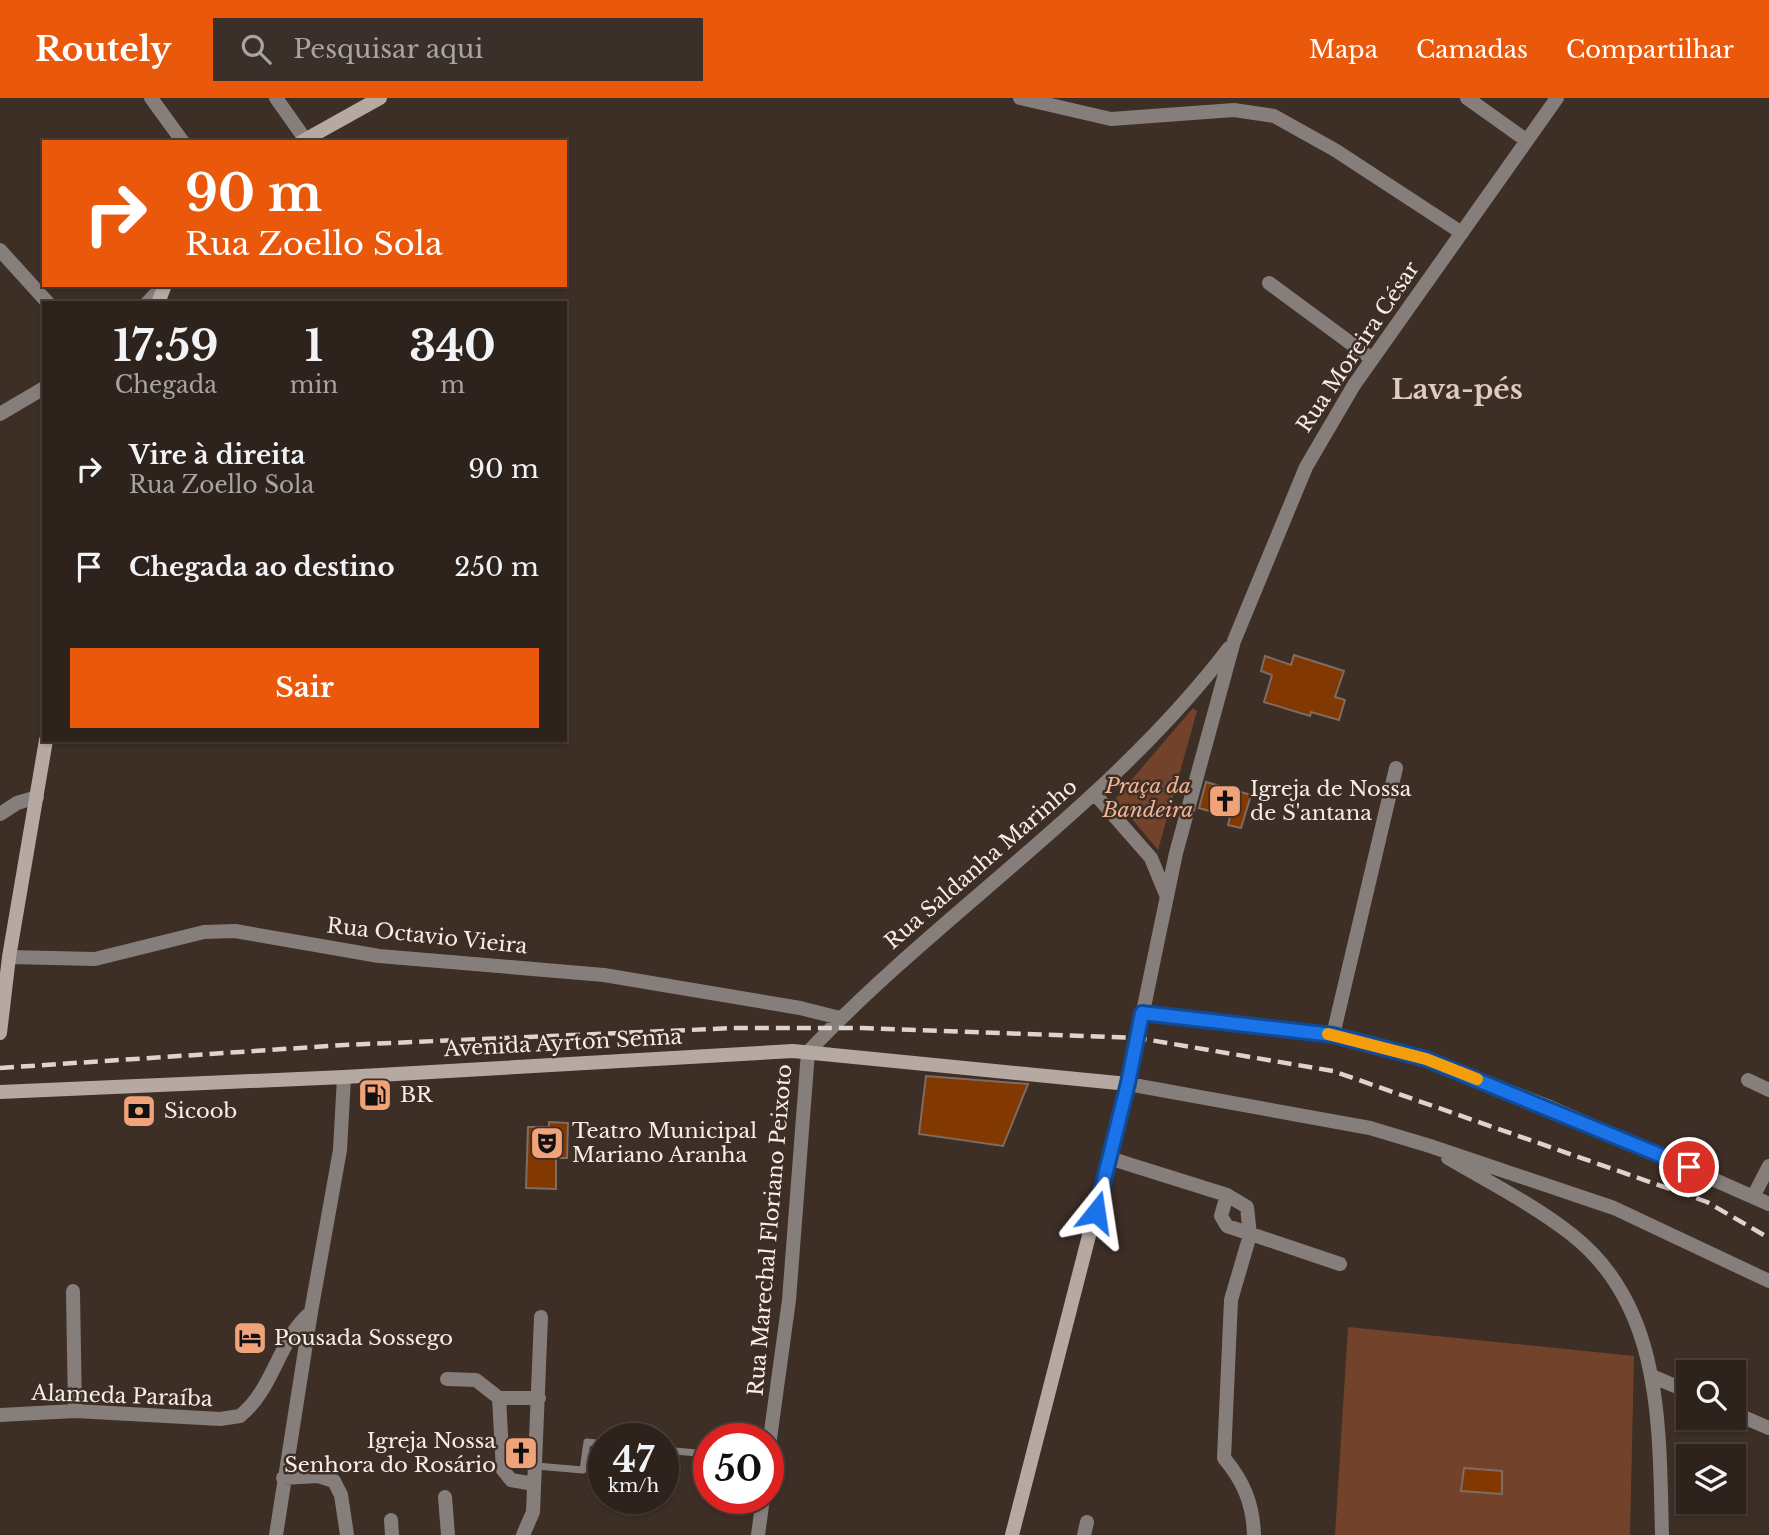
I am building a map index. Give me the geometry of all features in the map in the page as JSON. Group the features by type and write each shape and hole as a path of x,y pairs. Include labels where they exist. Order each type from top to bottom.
{"main road":[{"path":"303,140 380,98"},
{"path":"0,1033 4,957 46,742"},
{"name":"Avenida Ayrton Senna","path":"0,1093 808,1052 1128,1083"},
{"path":"1012,1535 1128,1083"}],"street":[{"path":"151,98 182,140"},
{"path":"276,98 303,140"},
{"path":"1020,98 1111,119 1234,110 1273,117 1335,150 1462,233"},
{"path":"1467,98 1526,140"},
{"name":"Rua Moreira César","path":"1234,641 1306,467 1333,417 1557,98"},
{"path":"0,250 46,301"},
{"path":"1269,283 1372,359"},
{"path":"149,301 162,287"},
{"path":"0,414 42,389"},
{"path":"1234,641 1176,853 1128,1083 1370,1128 1430,1146 1614,1208 1769,1281"},
{"name":"Rua Saldanha Marinho","path":"808,1052 841,1018 1094,793 1175,714 1234,641"},
{"path":"1333,1035 1396,768"},
{"path":"1094,793 1151,858 1167,898"},
{"path":"0,814 17,803 37,797"},
{"path":"1151,858 1167,857 1176,853"},
{"name":"Rua Octavio Vieira","path":"4,957 95,959 204,932 235,931 379,956 604,975 800,1008 841,1018"},
{"path":"1142,1013 1333,1035 1426,1059 1545,1105 1754,1195 1769,1204"},
{"name":"Rua Marechal Floriano Peixoto","path":"772,1423 789,1300 808,1052"},
{"path":"276,1535 283,1478 296,1417 311,1311 340,1150 344,1077"},
{"path":"1748,1080 1769,1090"},
{"path":"1430,1146 1571,1233 1590,1250 1620,1291 1634,1318 1654,1377 1661,1535"},
{"path":"1110,1158 1227,1195 1247,1208 1250,1235 1231,1300 1224,1458 1239,1477 1253,1509 1254,1535"},
{"path":"1754,1195 1769,1166"},
{"path":"1227,1195 1221,1216 1223,1223 1250,1235 1340,1264"},
{"path":"73,1291 75,1411"},
{"name":"Alameda Paraíba","path":"0,1415 75,1411 220,1419 240,1416 263,1390 292,1334 311,1311"},
{"path":"523,1535 533,1512 541,1317"},
{"path":"1654,1377 1676,1386"},
{"path":"447,1379 476,1380 499,1398 539,1398"},
{"path":"499,1398 502,1470 511,1480 534,1484"},
{"path":"1746,1418 1769,1428"},
{"path":"283,1478 318,1476 334,1481 341,1495 347,1535"},
{"path":"445,1497 448,1535"},
{"path":"758,1535 761,1514"}],"lane":[{"path":"536,1466 583,1470 588,1442"}],"green space":[{"name":"Praça da Bandeira","path":"1193,708 1197,711 1158,850 1115,799"},
{"path":"1348,1327 1634,1356 1630,1535 1335,1535"}],"building":[{"path":"1294,655 1344,671 1335,697 1345,700 1339,720 1311,712 1310,716 1264,702 1272,675 1261,671 1265,656 1291,665"},
{"name":"Igreja de Nossa de S'antana","path":"1206,782 1251,795 1241,828 1228,825 1230,817 1199,808"},
{"path":"926,1076 1028,1084 1003,1146 919,1134"},
{"name":"Teatro Municipal Mariano Aranha","path":"549,1122 568,1123 567,1158 556,1158 556,1189 526,1188 528,1127 549,1127"},
{"path":"1464,1468 1502,1471 1502,1494 1461,1491"}],"railway":[{"path":"0,1068 344,1045 735,1028 863,1028 1138,1038 1333,1071 1707,1202 1769,1238"}],"slow traffic":[{"path":"1328,1034 1426,1059 1477,1079"}],"place":[{"name":"Igreja de Nossa de S'antana","path":"1225,801"},
{"name":"BR","path":"375,1095"},
{"name":"Sicoob","path":"139,1111"},
{"name":"Teatro Municipal Mariano Aranha","path":"547,1143"},
{"name":"Pousada Sossego","path":"250,1338"},
{"name":"Igreja Nossa Senhora do Rosário","path":"521,1453"}],"district":[{"name":"Lava-pés","path":"1457,389"}],"route":[{"path":"1096,1212 1128,1083 1142,1013 1333,1035 1426,1059 1545,1105 1689,1167"}]}
